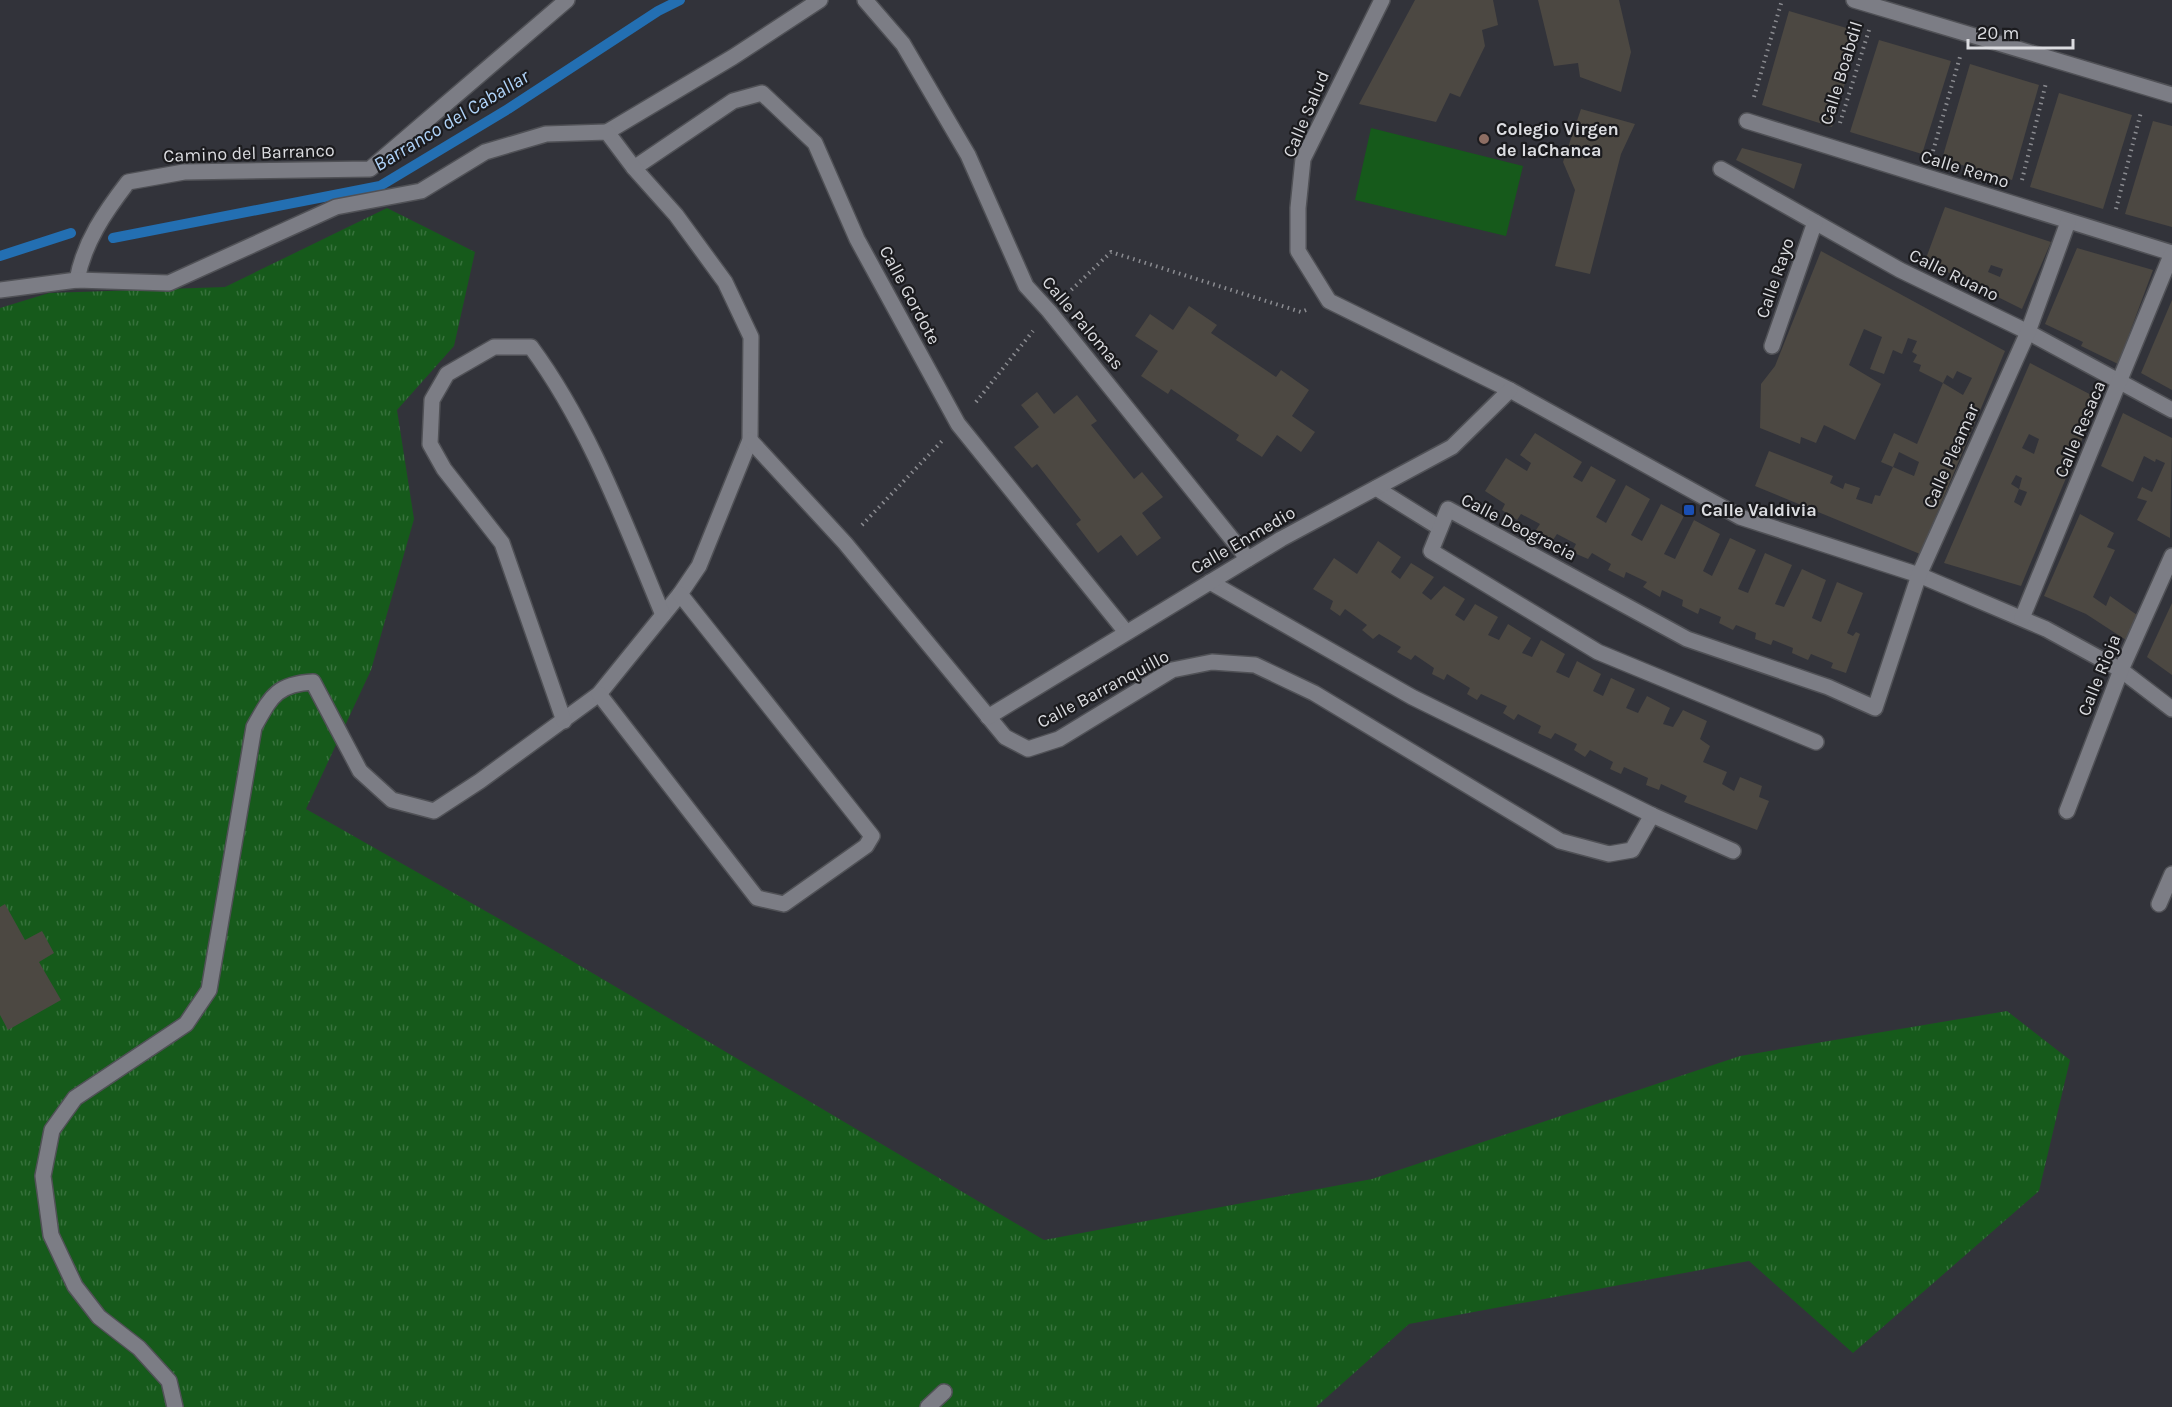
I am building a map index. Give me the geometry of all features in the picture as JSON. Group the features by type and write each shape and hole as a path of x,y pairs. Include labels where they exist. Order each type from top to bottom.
{"street":[{"name":"Camino del Barranco","path":"77,280 82,255 106,210 128,182 184,172 370,169 567,0"},
{"path":"0,290 77,280 169,283 336,207 421,191 485,152 546,134 607,132 733,57 820,0"},
{"name":"Calle Palomas","path":"865,0 909,54 968,155 1026,286 1049,311 1248,559"},
{"name":"Calle Salud","path":"1382,0 1303,159 1298,208 1298,251 1329,301 1510,390"},
{"path":"1854,0 2172,95"},
{"path":"1908,0 1912,17"},
{"name":"Calle Gordote","path":"634,168 733,101 762,93 815,143 857,239 958,424 1126,632"},
{"name":"Calle Remo","path":"1747,122 2172,253"},
{"path":"175,1407 169,1381 139,1348 99,1317 75,1286 51,1235 43,1176 52,1130 75,1098 186,1024 209,990 254,727 272,694 292,683 313,682 360,771 392,800 434,811 564,721 599,693 680,594 699,566 750,440 751,337 725,282 676,215 634,168 607,132"},
{"name":"Calle Ruano","path":"1721,169 1900,270 2028,332 2172,410"},
{"name":"Calle Rayo","path":"1772,346 1815,222"},
{"name":"Calle Pleamar","path":"1875,708 1919,575 2028,332 2068,222"},
{"name":"Calle Resaca","path":"2022,618 2172,253"},
{"path":"564,721 502,543 444,469 430,444 432,400 447,374 494,347 531,347 549,372 606,477 663,615"},
{"path":"1510,390 1740,517 1919,575 2022,618 2121,670 2172,709"},
{"name":"Calle Enmedio","path":"988,717 1248,559 1452,447 1510,390"},
{"name":"Calle Barranquillo","path":"750,440 845,543 1005,737 1028,749 1059,739 1172,670 1212,662 1255,665 1314,693 1560,841 1609,854 1632,850 1652,815"},
{"path":"1376,488 1440,528 1431,551 1598,652 1816,742"},
{"name":"Calle Deogracia","path":"1440,528 1448,509 1687,639 1828,687 1875,708"},
{"name":"Calle Rioja","path":"2067,811 2121,670 2172,555"},
{"path":"1210,582 1413,697 1652,815 1733,851"},
{"path":"599,693 757,898 784,904 866,846 872,836 680,594"},
{"path":"2159,904 2172,874"},
{"path":"928,1407 944,1392"}],"path":[{"path":"1747,122 1782,0"},
{"name":"Calle Boabdil","path":"1832,148 1876,7"},
{"path":"1925,177 1967,34"},
{"path":"2016,206 2052,59"},
{"path":"2109,234 2148,88"},
{"path":"1049,311 1111,252 1301,312"}],"green space":[{"path":"1371,128 1523,166 1506,236 1355,200"},
{"path":"387,208 475,252 454,346 397,410 414,519 371,670 306,809 545,945 1044,1240 1372,1179 1740,1056 2007,1011 2070,1060 2039,1191 1853,1353 1749,1261 1409,1324 1316,1407 0,1407 0,308 49,293 225,287"}],"building":[{"path":"1415,0 1493,0 1498,25 1482,30 1485,46 1460,97 1450,93 1436,122 1359,104"},
{"path":"1538,0 1619,0 1631,52 1621,92 1580,77 1578,63 1554,66"},
{"path":"1789,11 1860,32 1832,127 1762,105"},
{"path":"1879,40 1951,61 1922,154 1850,132"},
{"path":"1970,64 2039,85 2012,180 1942,159"},
{"path":"2059,93 2132,115 2103,209 2030,187"},
{"path":"1581,109 1635,124 1621,154 1590,274 1555,266 1575,190 1563,162"},
{"path":"2153,121 2172,126 2172,227 2125,214"},
{"path":"1742,148 1802,164 1794,189 1736,160"},
{"path":"1945,207 2051,242 2022,309 1925,261","holes":["1991,265 2003,269 2000,277 1988,272"]},
{"path":"2077,248 2153,270 2118,364 2081,346 2083,342 2045,324"},
{"path":"1821,251 2005,351 1920,554 1755,486 1769,451 1833,476 1830,483 1843,489 1845,483 1860,488 1856,499 1872,504 1875,495 1880,496 1893,467 1881,462 1894,433 1917,444 1943,383 1919,371 1921,365 1913,362 1917,355 1912,352 1917,341 1908,338 1902,354 1893,350 1884,374 1870,369 1882,337 1864,329 1849,365 1881,384 1855,440 1824,425 1816,443 1801,437 1800,444 1760,428 1761,384 1775,366","holes":["1957,371 1972,378 1963,395 1943,383 1947,375 1953,379","1899,452 1919,462 1914,476 1893,467"]},
{"path":"2172,300 2172,390 2141,373"},
{"path":"1189,306 1217,325 1211,333 1276,377 1281,370 1309,390 1292,416 1315,432 1301,452 1277,435 1262,457 1236,440 1239,435 1171,389 1168,394 1141,376 1158,351 1135,336 1150,314 1173,330"},
{"path":"2030,363 2099,399 2021,586 1944,563","holes":["2029,434 2039,439 2034,454 2022,448","2016,475 2022,478 2019,489 2011,484","2019,489 2027,492 2021,506 2014,502"]},
{"path":"1037,392 1054,414 1077,395 1097,421 1091,425 1134,479 1142,472 1163,497 1142,513 1161,538 1137,556 1121,535 1098,553 1076,524 1081,520 1037,464 1032,468 1014,447 1039,427 1021,405"},
{"path":"2123,413 2172,438 2170,538 2137,520 2147,501 2137,498 2142,487 2152,492 2165,463 2156,459 2155,462 2144,456 2133,482 2101,466"},
{"path":"1535,433 1582,462 1573,477 1582,482 1591,466 1616,480 1596,517 1606,523 1626,485 1650,499 1631,535 1642,541 1661,504 1684,516 1664,554 1675,559 1694,520 1720,534 1703,571 1712,576 1730,538 1756,550 1738,589 1748,593 1765,553 1792,565 1775,604 1784,607 1802,569 1826,580 1812,618 1821,622 1837,582 1863,593 1847,633 1853,636 1856,632 1860,634 1846,673 1831,668 1833,663 1811,654 1808,660 1792,653 1793,648 1773,640 1771,645 1755,639 1756,633 1736,625 1733,630 1719,623 1721,617 1700,608 1698,614 1682,606 1683,600 1662,590 1660,597 1643,587 1647,582 1626,572 1624,578 1608,570 1611,564 1592,553 1588,559 1572,552 1576,544 1557,534 1553,540 1536,530 1540,524 1521,514 1517,520 1502,510 1505,504 1485,491 1506,458 1527,471 1531,463 1520,455"},
{"path":"2080,514 2114,533 2107,547 2115,550 2093,597 2106,606 2110,596 2137,615 2126,640 2086,614 2044,596"},
{"path":"1378,541 1401,557 1391,572 1400,579 1411,563 1434,577 1422,593 1431,600 1444,586 1465,599 1455,615 1464,621 1475,604 1498,617 1488,635 1499,640 1508,624 1531,638 1522,653 1532,657 1541,640 1565,654 1556,672 1569,678 1577,661 1601,674 1593,691 1603,696 1611,678 1635,689 1626,708 1638,713 1647,696 1670,708 1663,724 1673,727 1683,710 1707,721 1700,739 1710,746 1703,762 1727,772 1722,784 1734,791 1740,777 1762,786 1759,797 1769,801 1757,830 1684,802 1687,796 1661,784 1659,790 1646,785 1648,778 1624,767 1621,774 1610,769 1613,762 1590,750 1585,757 1574,750 1577,744 1555,733 1551,739 1538,733 1541,726 1518,714 1514,720 1503,713 1507,706 1481,694 1477,700 1467,694 1470,688 1447,674 1444,680 1432,674 1434,668 1415,655 1411,660 1397,652 1401,647 1379,634 1373,639 1362,630 1367,625 1345,609 1340,616 1330,609 1333,601 1313,589 1334,558 1357,574"},
{"path":"2172,603 2172,675 2147,657"},
{"path":"5,904 25,940 42,931 54,953 39,962 61,1000 8,1030 0,1015 0,907"}],"waterway":[{"name":"Barranco del Caballar","path":"113,238 380,186 508,109 658,11 680,0"},
{"name":"Barranco del Caballar","path":"0,256 71,233"}],"place":[{"name":"Colegio Virgen de laChanca","path":"1484,139"},
{"name":"Calle Valdivia","path":"1689,510"}]}
